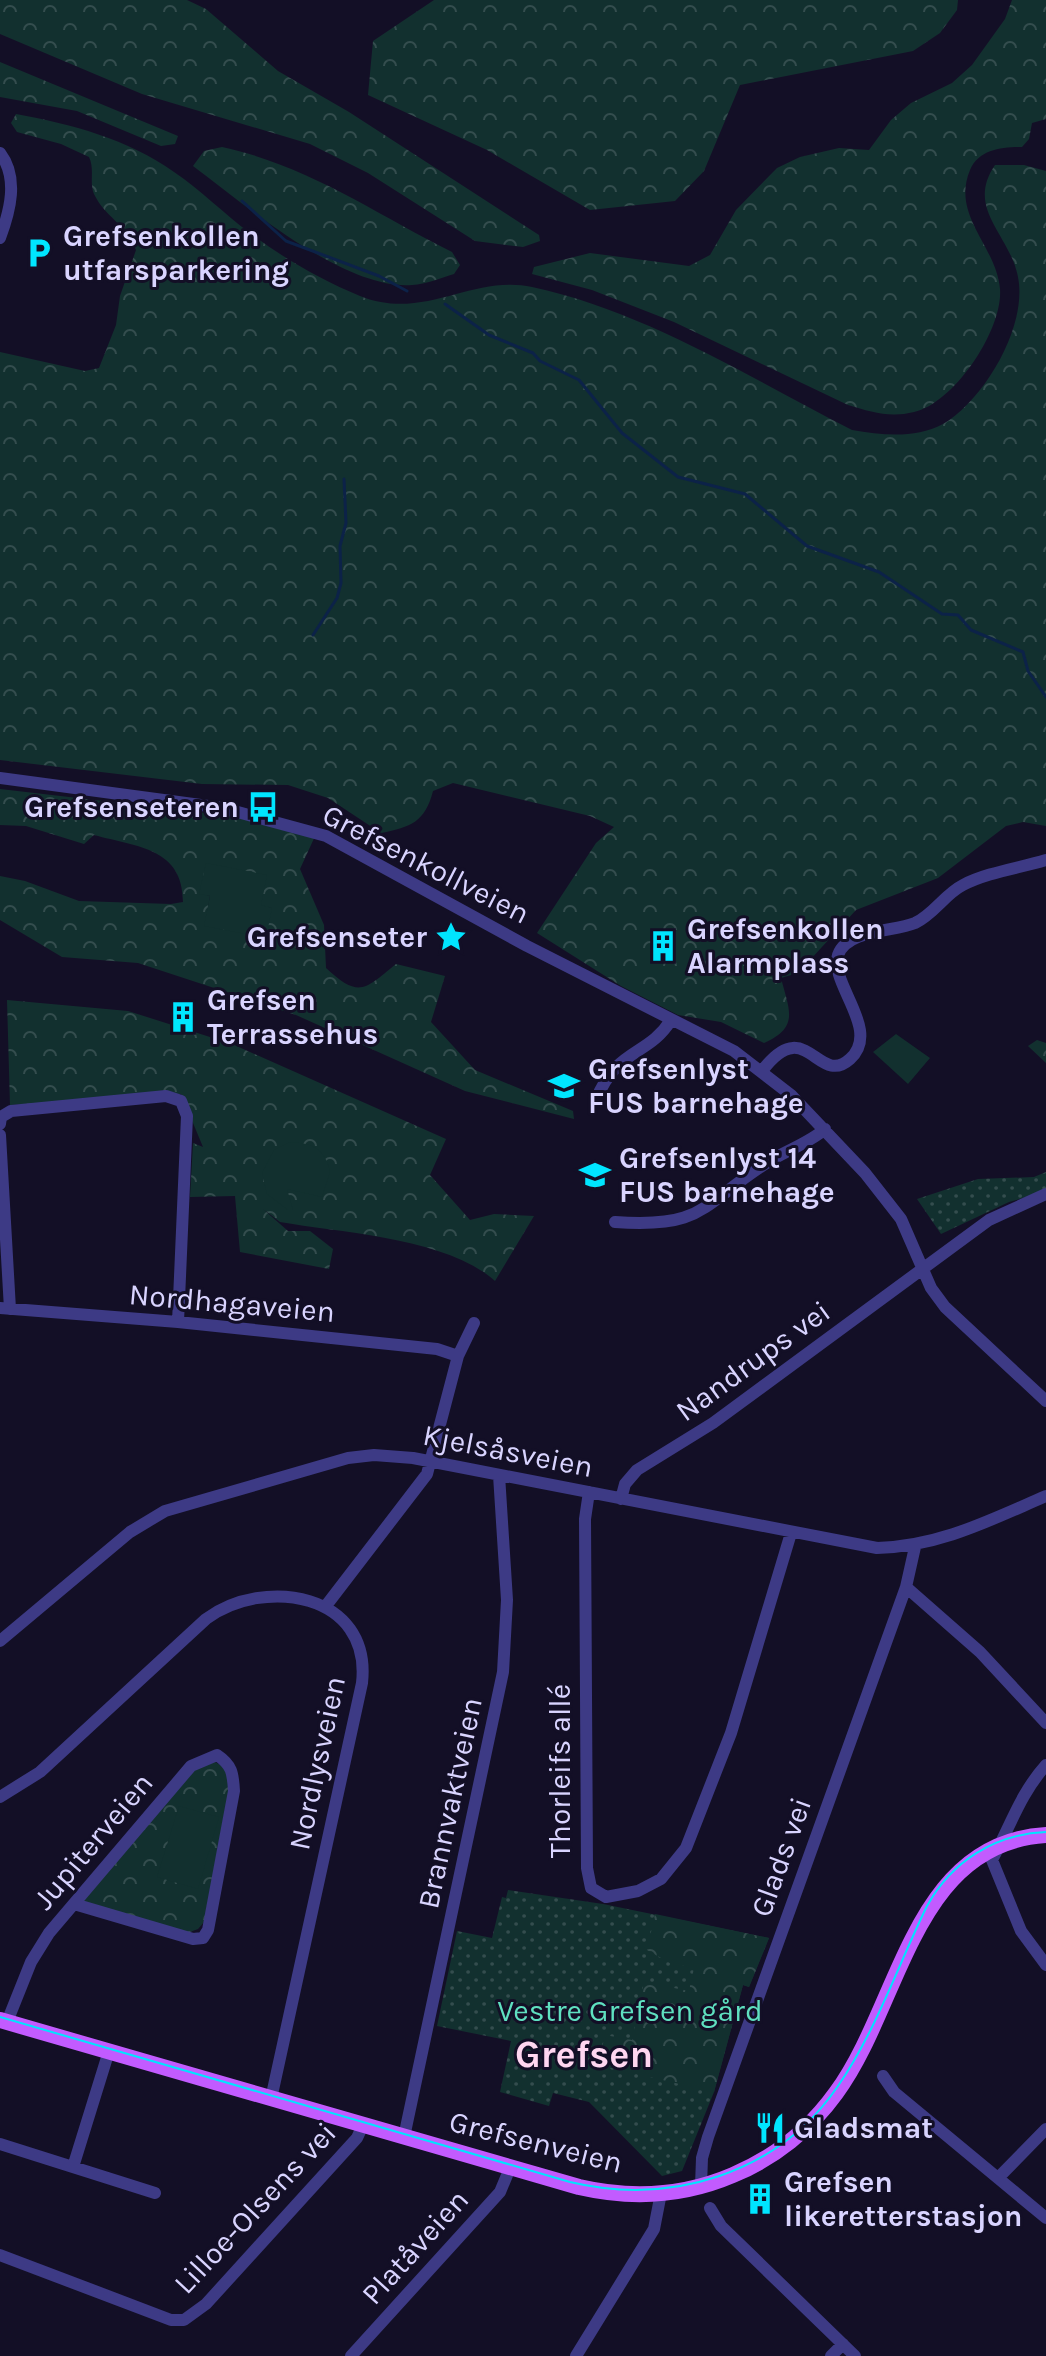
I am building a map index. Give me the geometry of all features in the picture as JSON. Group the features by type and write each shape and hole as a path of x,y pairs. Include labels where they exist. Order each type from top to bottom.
{"main road":[{"name":"Grefsenveien","path":"4,2021 595,2191 661,2193 701,2186 766,2158 818,2115 856,2062 941,1890 973,1858 1002,1843 1046,1835"}],"street":[{"path":"0,153 10,172 11,195 0,238"},
{"name":"Grefsenkollveien","path":"0,778 223,808 326,836 671,1020 726,1046 762,1071 825,1129 888,1200 945,1307 1046,1401"},
{"path":"762,1071 778,1051 788,1047 800,1048 831,1065 844,1064 855,1054 859,1032 837,966 839,952 845,945 859,937 914,923 963,885 1046,860"},
{"path":"596,1100 615,1067 655,1040 671,1020"},
{"path":"0,1124 1,1117 11,1111 166,1096 181,1101 187,1116 178,1322"},
{"path":"615,1222 667,1223 702,1212 752,1173 825,1129"},
{"path":"0,1135 5,1309"},
{"name":"Nandrups vei","path":"621,1499 625,1484 637,1470 713,1423 989,1220 1046,1194"},
{"name":"Nordhagaveien","path":"5,1309 178,1322 437,1349 458,1356"},
{"path":"0,1797 40,1772 214,1613 243,1599 270,1595 302,1598 325,1607 419,1486 432,1461 458,1356 474,1323"},
{"name":"Kjelsåsveien","path":"0,1641 130,1532 165,1511 361,1456 386,1455 432,1461 850,1545 915,1547 967,1530 1046,1496"},
{"name":"Brannvaktveien","path":"404,2137 503,1672 507,1600 499,1475"},
{"name":"Thorleifs allé","path":"589,1492 585,1519 587,1868 591,1888 606,1897 638,1891 661,1879 686,1848 731,1733 791,1533"},
{"name":"Glads vei","path":"701,2186 702,2158 708,2137 906,1587 915,1547"},
{"path":"906,1587 980,1652 1046,1723"},
{"name":"Nordlysveien","path":"271,2099 363,1671 362,1657 351,1632 325,1607"},
{"name":"Jupiterveien","path":"4,2021 31,1962 74,1904 182,1775 201,1759 217,1755 233,1771 234,1791 208,1930 203,1938 193,1939 74,1904"},
{"path":"1046,1765 1017,1806 992,1860 1021,1931 1046,1965"},
{"path":"73,2167 109,2051"},
{"path":"883,2076 894,2092 1046,2218"},
{"name":"Lilloe-Olsens vei","path":"0,2255 171,2320 184,2320 206,2304 357,2138 363,2125"},
{"path":"998,2178 1046,2129"},
{"path":"0,2144 155,2193"},
{"name":"Platåveien","path":"351,2356 500,2192 510,2168"},
{"path":"576,2356 654,2229 661,2193"},
{"path":"710,2208 721,2226 855,2356"},
{"path":"831,2356 843,2344"}],"green space":[{"path":"0,0 187,0 206,9 278,71 349,112 539,235 540,241 523,247 475,241 368,173 310,144 142,94 0,34"},
{"path":"434,0 958,0 957,10 940,33 913,51 740,85 704,171 675,201 590,210 487,150 368,95 373,41"},
{"path":"1012,0 1046,0 1046,119 1032,123 1029,139 1022,147 985,153 970,170 966,202 997,273 999,306 985,344 973,362 945,395 929,406 914,412 889,414 848,405 674,322 592,290 532,274 534,267 590,253 689,266 710,255 736,210 777,168 800,157 839,148 869,150 891,120 911,103 952,83 972,65 1005,19"},
{"path":"0,62 178,136 175,144 161,146 77,111 0,97"},
{"path":"16,114 78,128 138,150 184,179 240,226 276,251 317,276 360,296 383,303 405,304 489,287 532,287 574,298 656,329 852,430 887,434 910,434 943,424 973,398 1000,360 1016,317 1018,277 987,208 987,181 995,165 1024,165 1046,171 1046,826 1023,822 1006,826 938,878 856,910 798,973 781,978 789,1008 787,1024 783,1031 764,1043 721,1022 678,1015 621,986 537,933 596,843 614,827 590,816 453,783 433,791 426,810 415,821 381,833 328,798 288,785 202,784 0,760 0,352 85,371 99,368 116,325 120,296 136,250 94,194 89,157 61,144 17,132 11,123"},
{"path":"222,147 254,155 312,178 452,252 460,265 454,274 412,285 385,283 327,260 267,222 193,166 204,151"},
{"path":"0,789 224,815 316,834 300,869 324,925 326,968 355,987 370,984 396,964 445,976 431,1022 475,1070 573,1111 574,1119 465,1091 296,1015 138,963 62,957 0,920 0,876 25,881 79,901 171,904 183,902 181,884 175,870 155,853 126,843 94,835 84,844 26,826 0,825","holes":["200,893 271,908 205,926 210,896"]},
{"path":"206,863 267,875 261,905 272,908 266,938 204,926 210,896 199,894"},
{"path":"7,1000 128,1011 232,1044 446,1139 430,1175 470,1220 494,1214 534,1216 495,1281 450,1255 422,1246 280,1222 263,1209 288,1231 310,1231 333,1249 329,1269 240,1252 235,1196 190,1197 193,1143 203,1147 181,1094 10,1105"},
{"path":"896,1034 930,1058 908,1084 873,1052"},
{"path":"1037,1040 1046,1043 1046,1063 1028,1046"},
{"path":"288,1143 303,1143 316,1148 325,1157 330,1172 322,1197 287,1189 293,1210 288,1210 267,1194 262,1173 274,1150"},
{"path":"1046,1172 1046,1192 1009,1202 941,1234 917,1199 978,1179 1034,1177"},
{"path":"215,1762 224,1767 230,1783 204,1922 198,1929 187,1933 83,1901 191,1770"},
{"path":"179,1806 219,1817 198,1889 157,1877"},
{"name":"Vestre Grefsen gård","path":"508,1890 603,1904 769,1938 749,1987 743,1985 714,2092 682,2171 662,2176 589,2102 553,2093 549,2106 500,2092 511,2041 437,2026 457,1931 492,1938 502,1897 506,1898"},
{"path":"655,1914 769,1938 749,1987 743,1985 714,2092 598,2065 605,2035 632,2040 644,1982 689,1991 694,1968 670,1963 647,1950"}],"waterway":[{"path":"242,201 286,241 379,276 407,291"},
{"path":"445,304 489,335 533,353 540,361 579,380 622,433 678,477 745,494 807,546 879,572 942,614 958,615 971,630 1023,652 1028,671 1046,697"},
{"path":"313,635 337,598 341,583 340,546 346,523 344,479"}],"tram line":[{"path":"0,2017 570,2182 646,2190 683,2185 719,2176 753,2161 785,2142 813,2116 852,2065 937,1890 962,1863 993,1844 1046,1832"}],"place":[{"name":"Grefsenkollen utfarsparkering","path":"39,253"},
{"name":"Grefsenseteren","path":"263,807"},
{"name":"Grefsenseter","path":"451,937"},
{"name":"Grefsenkollen Alarmplass","path":"663,946"},
{"name":"Grefsen Terrassehus","path":"183,1017"},
{"name":"Grefsenlyst FUS barnehage","path":"564,1086"},
{"name":"Grefsenlyst 14 FUS barnehage","path":"595,1175"},
{"name":"Gladsmat","path":"770,2128"},
{"name":"Grefsen likeretterstasjon","path":"760,2199"}],"district":[{"name":"Grefsen","path":"584,2054"}]}
